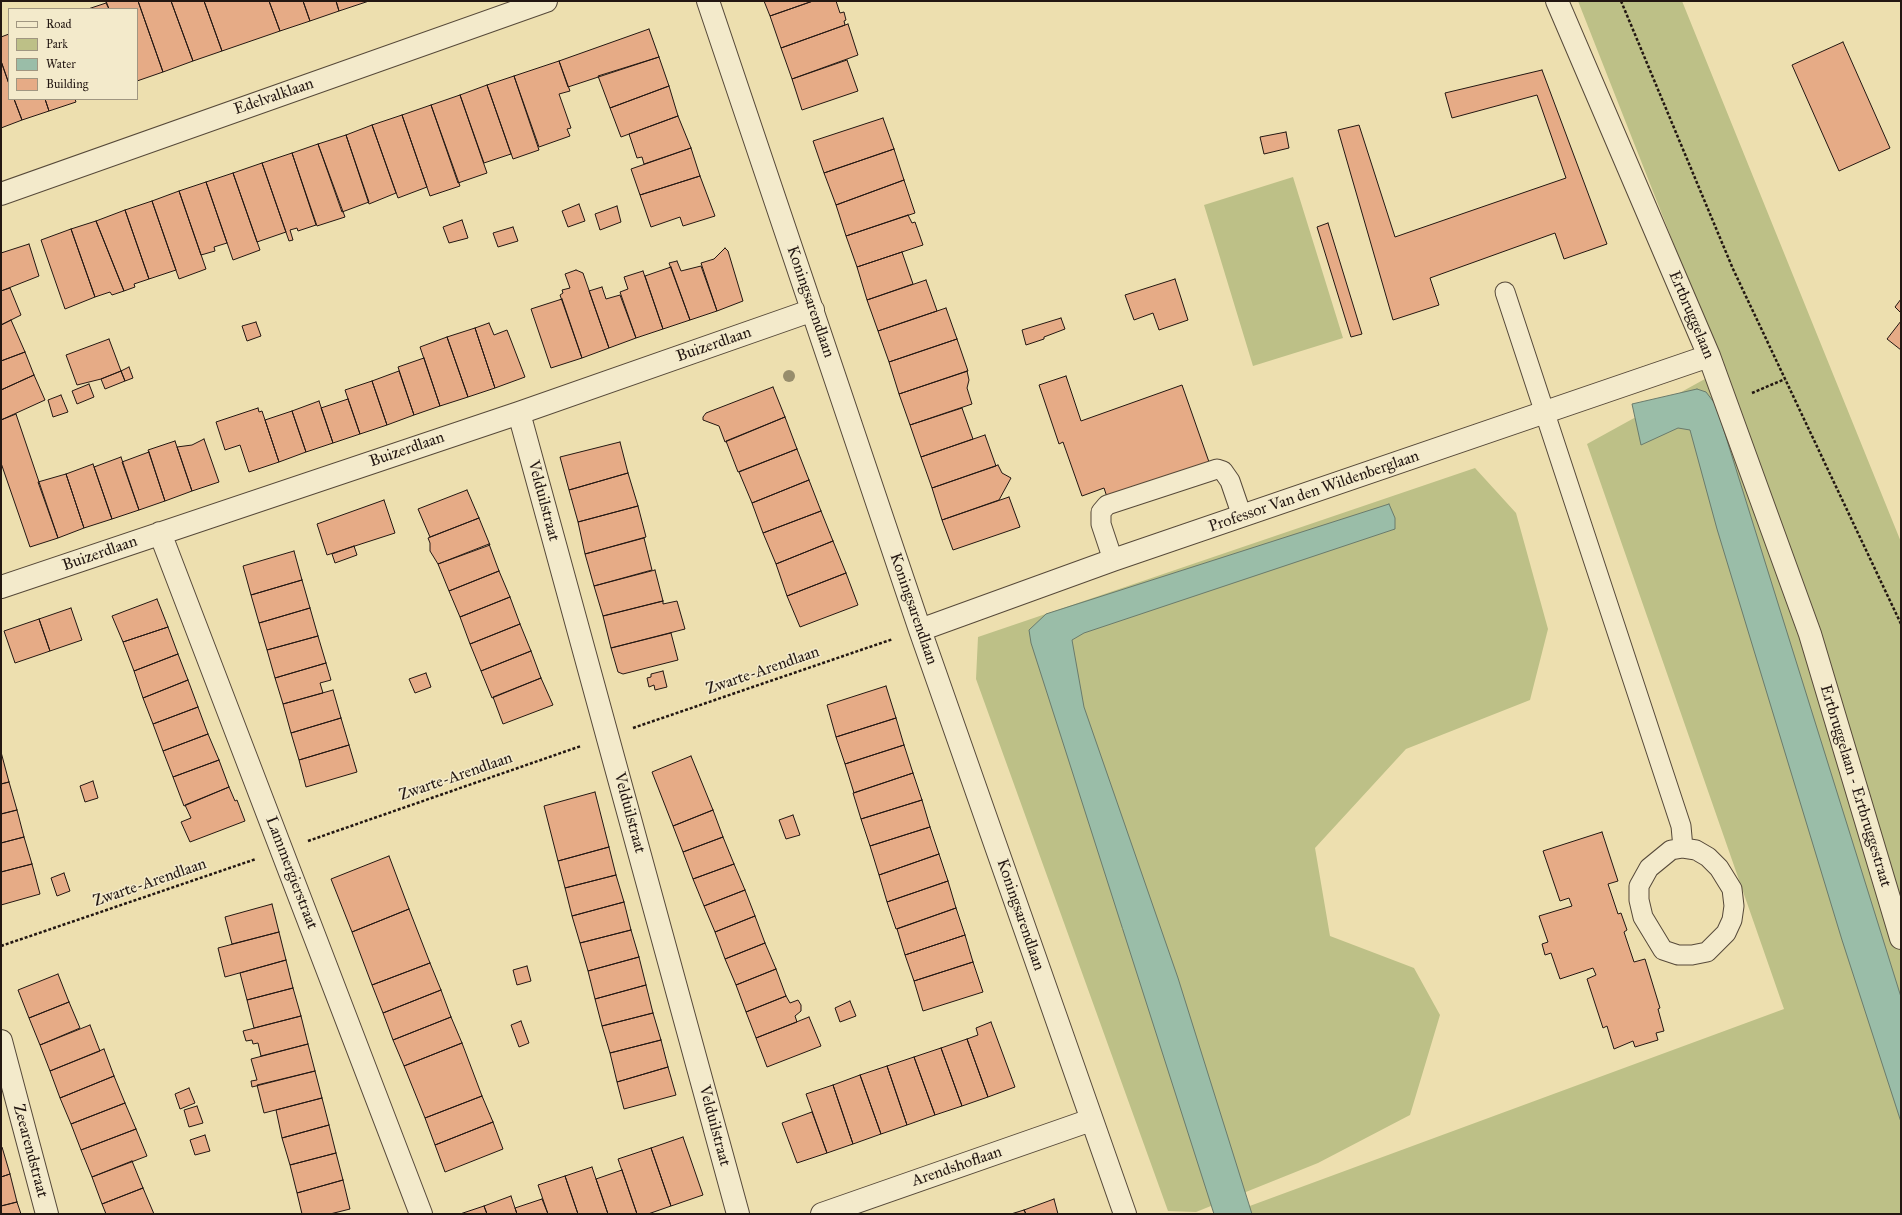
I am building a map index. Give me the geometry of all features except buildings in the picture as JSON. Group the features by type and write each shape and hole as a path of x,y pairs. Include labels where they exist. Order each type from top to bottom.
{"street":[{"name":"Edelvalklaan","path":"1,194 546,1"},
{"name":"Koningsarendlaan","path":"708,1 920,630 1125,1214"},
{"name":"Ertbruggelaan","path":"1557,1 1709,356 1810,634"},
{"name":"Buizerdlaan","path":"1,588 520,412 813,310"},
{"name":"Professor Van den Wildenberglaan","path":"920,630 1113,560 1709,356"},
{"name":"Velduilstraat","path":"520,412 738,1214"},
{"name":"Lammergierstraat","path":"160,533 283,850 421,1214"},
{"name":"Ertbruggelaan - Ertbruggestraat","path":"1810,634 1901,938"},
{"name":"Zeearendstraat","path":"1,1041 47,1214"},
{"name":"Arendshoflaan","path":"822,1214 1092,1120"}],"lane":[{"path":"1505,292 1681,826 1683,848"},
{"path":"1113,560 1101,524 1101,512 1107,505 1218,469 1223,471 1230,480 1242,516"},
{"path":"1683,848 1696,850 1708,857 1719,868 1732,889 1734,906 1732,920 1726,933 1707,952 1692,955 1678,955 1663,950 1643,917 1639,900 1639,886 1650,868 1671,850 1683,848"}],"path":[{"path":"1621,1 1733,269 1901,624"},
{"path":"1726,404 1785,379"},
{"name":"Zwarte-Arendlaan","path":"1,946 283,850 608,736 920,630"}],"green space":[{"path":"1578,1 1682,1 1901,542 1901,1214 1228,1214 1784,1009 1587,444 1723,369"},
{"path":"1293,177 1343,338 1253,366 1204,205"},
{"path":"1475,468 1516,513 1548,629 1530,700 1406,749 1315,848 1330,936 1414,968 1440,1015 1410,1115 1318,1163 1196,1212 1168,1211 976,679 978,637"}],"water":[{"path":"1697,389 1706,392 1716,405 1901,997 1901,1122 1842,940 1717,529 1690,430 1678,428 1641,445 1632,404"},
{"path":"1389,504 1395,518 1395,529 1084,633 1072,640 1084,707 1178,978 1252,1214 1214,1214 1031,643 1029,630 1046,614"}]}
